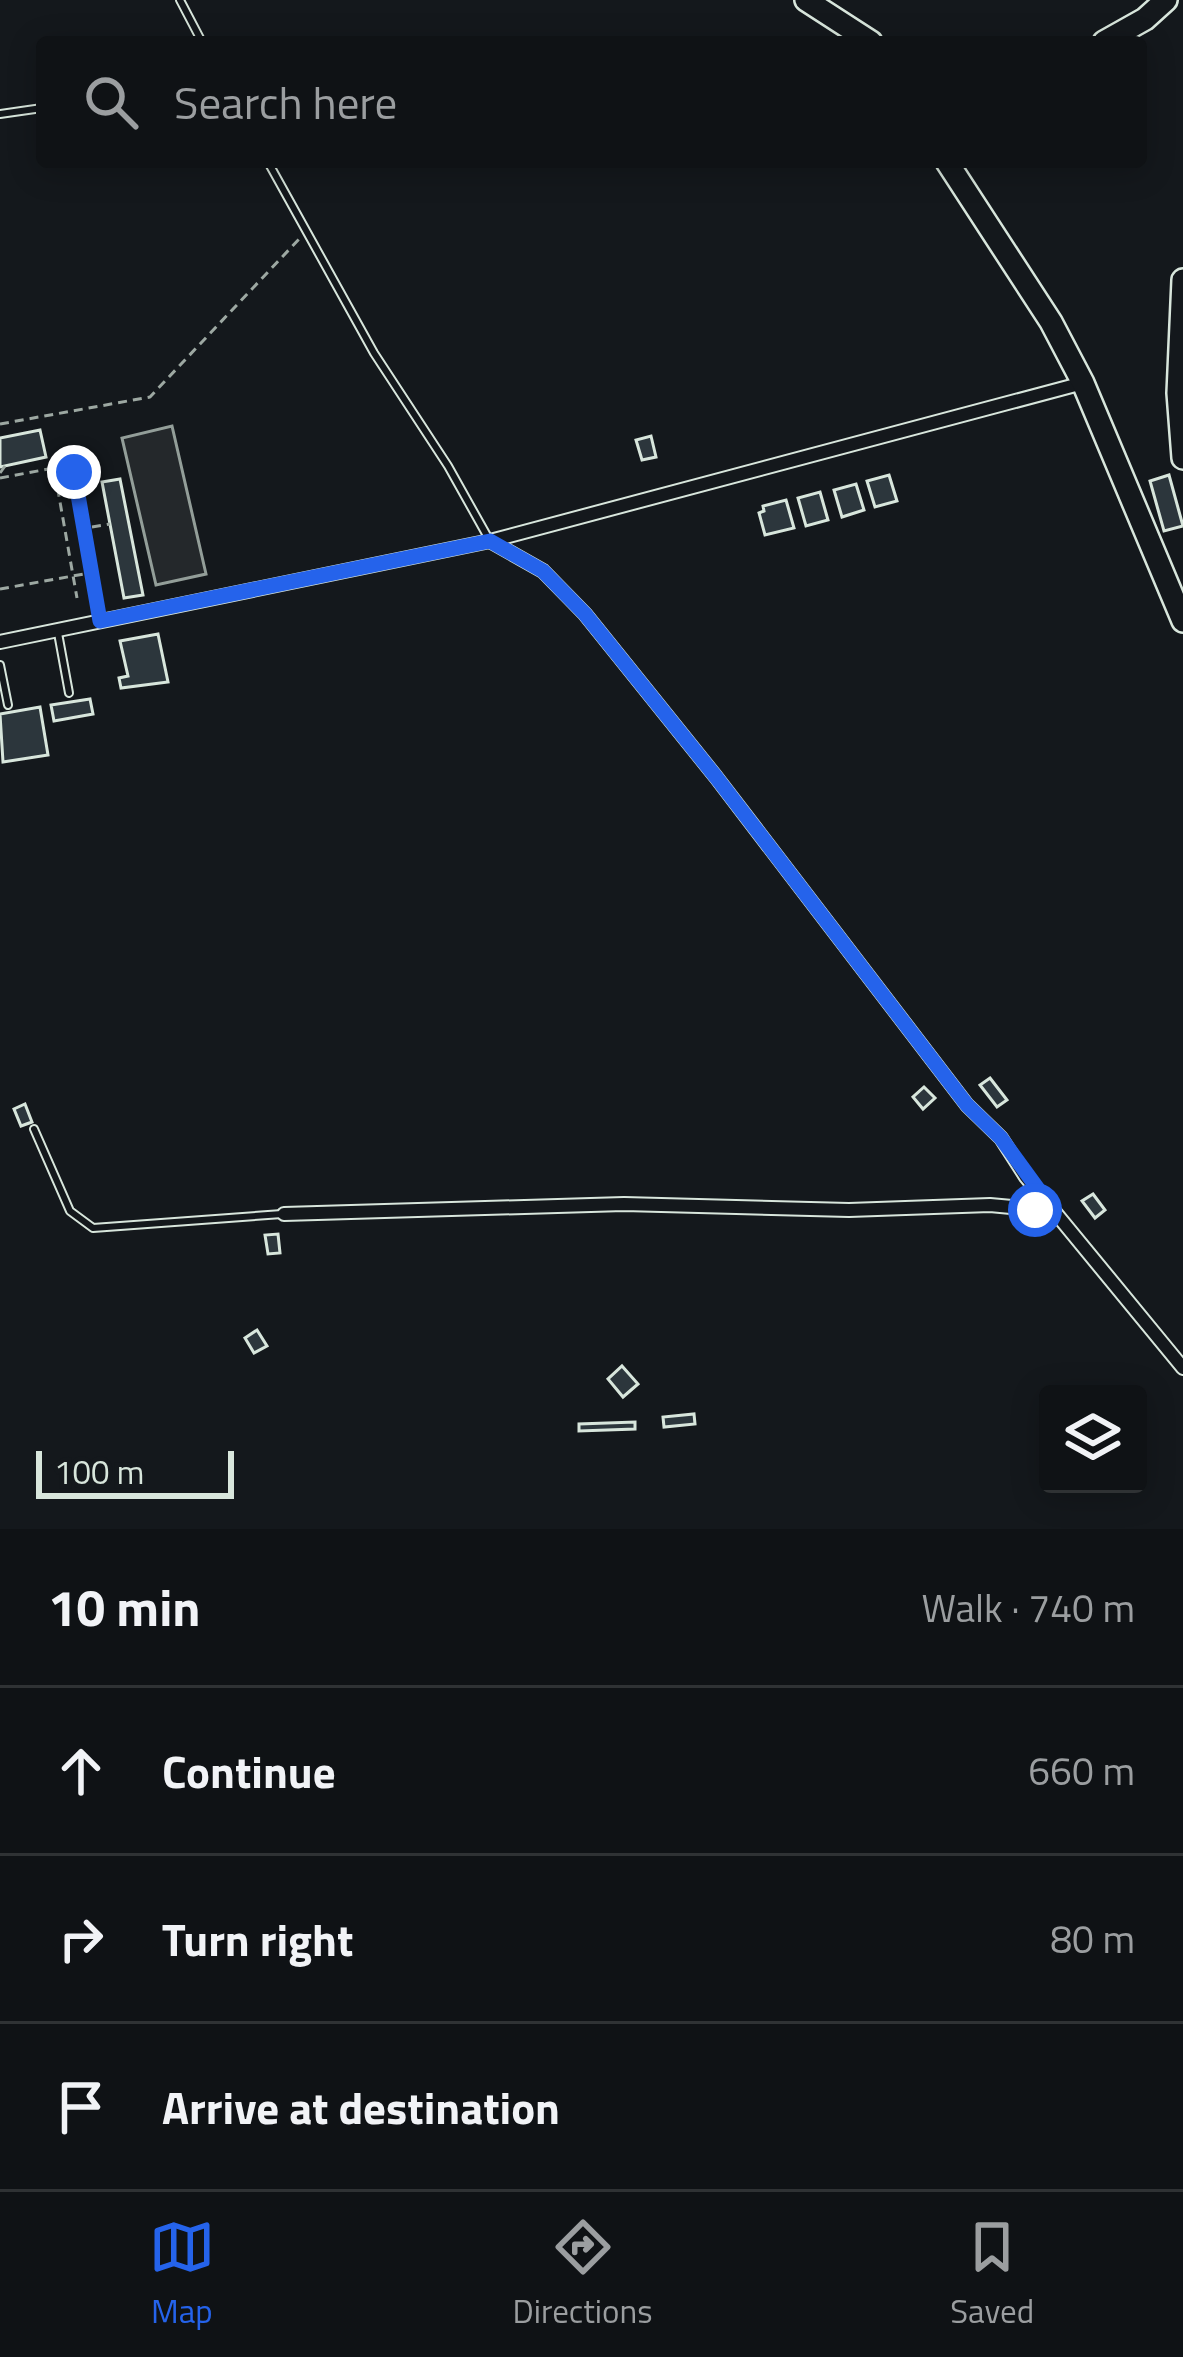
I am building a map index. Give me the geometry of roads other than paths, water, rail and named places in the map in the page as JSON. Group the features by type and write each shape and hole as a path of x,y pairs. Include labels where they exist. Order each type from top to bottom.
{"highway":[{"path":"1115,36 1166,0"},
{"path":"810,3 840,36"},
{"path":"810,3 862,36"},
{"path":"951,168 1051,322 1083,383 1183,621"},
{"path":"1183,280 1178,393 1183,458"}],"street":[{"path":"0,642 490,541 1083,383"},
{"path":"490,541 543,571 597,628 967,1105 1001,1138 1054,1211 1183,1368"},
{"path":"284,1214 624,1204 849,1210 990,1205 1054,1211"}],"lane":[{"path":"180,0 199,36"},
{"path":"0,114 36,109"},
{"path":"271,168 374,353 448,466 490,541"},
{"path":"74,472 100,621"},
{"path":"58,630 69,693"},
{"path":"0,665 8,705"},
{"path":"34,1129 70,1211 93,1228 284,1214"}]}
